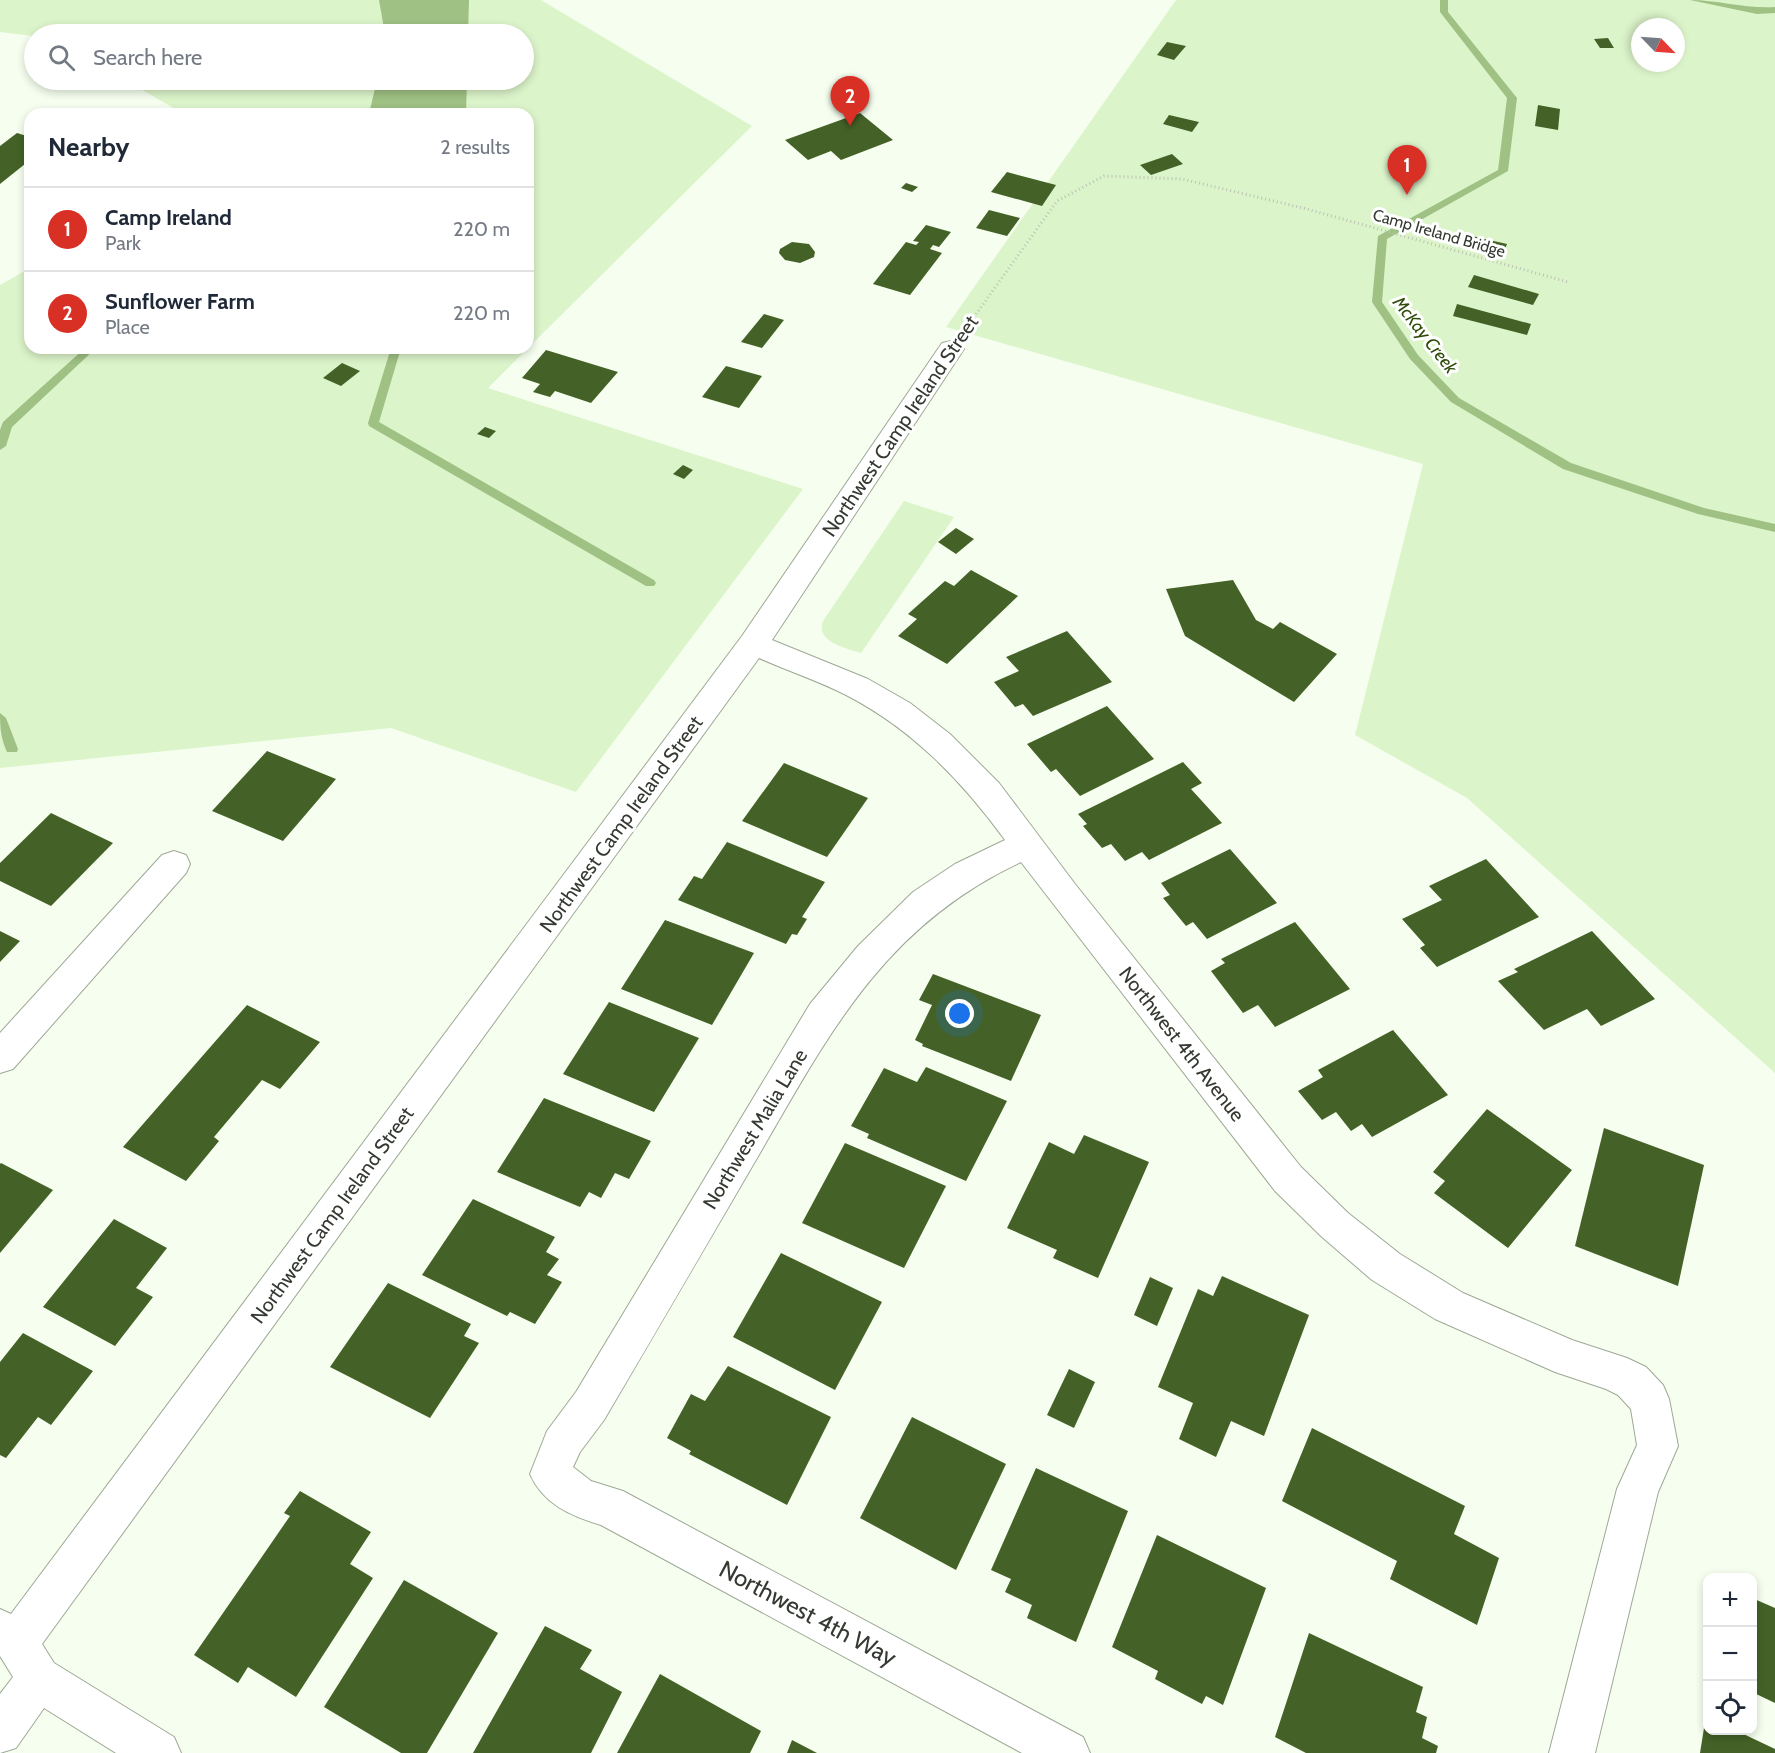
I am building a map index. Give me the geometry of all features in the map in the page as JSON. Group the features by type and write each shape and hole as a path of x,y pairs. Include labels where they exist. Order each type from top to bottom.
{"street":[{"name":"Northwest Camp Ireland Street","path":"9,1636 753,644 951,349"},
{"name":"Northwest 4th Avenue","path":"753,644 857,687 899,711 939,742 988,792 1025,845 1288,1179 1335,1226 1386,1267 1449,1306 1569,1358 1613,1372 1632,1381 1649,1399 1658,1446 1638,1489 1572,1753"},
{"name":"Northwest Malia Lane","path":"551,1474 556,1452 567,1432 590,1406 822,1015 856,970 904,921 965,874 1025,845"},
{"path":"0,1058 174,864"},
{"name":"Northwest 4th Way","path":"551,1474 563,1487 582,1500 608,1506 1067,1753"},
{"path":"9,1636 38,1679 158,1753"},
{"path":"0,1732 38,1679"}],"path":[{"name":"Northwest Camp Ireland Street","path":"951,349 1057,201 1104,176 1182,179 1303,208"},
{"name":"Camp Ireland Bridge","path":"1303,208 1568,282"}],"shaded area":[{"path":"0,0 541,0 752,126 534,342 534,108 174,108 142,90 534,90 534,24 24,24 24,35 0,32"},
{"path":"379,0 469,0 468,24 383,24"},
{"path":"1176,0 1775,0 1775,1073 1467,798 1355,735 1423,464 946,327"},
{"path":"375,90 467,90 466,108 370,108"},
{"path":"24,271 24,354 522,354 488,388 803,489 576,792 391,728 0,768 0,285"},
{"path":"904,501 954,517 861,653 833,643 823,634 823,621"}],"building":[{"path":"1608,38 1614,48 1600,48 1594,39"},
{"path":"1167,42 1186,46 1174,60 1157,55"},
{"path":"1538,105 1560,109 1558,130 1535,126"},
{"path":"860,113 893,140 841,160 831,151 808,160 785,140"},
{"path":"1169,115 1199,122 1192,132 1163,124"},
{"path":"17,133 24,135 24,165 0,184 0,146"},
{"path":"1172,154 1183,164 1151,175 1140,165"},
{"path":"1007,172 1056,185 1042,206 991,192"},
{"path":"906,183 918,187 912,192 901,188"},
{"path":"989,210 1020,218 1007,236 976,228"},
{"path":"926,225 951,232 939,247 933,245 930,249 942,253 910,295 873,284 906,242 916,245 919,242 913,241"},
{"path":"1472,236 1507,244 1503,254 1469,246"},
{"path":"792,242 809,244 815,252 814,257 800,263 785,260 779,253 780,249"},
{"path":"1474,275 1539,294 1533,305 1468,287"},
{"path":"1457,304 1531,324 1527,335 1453,316"},
{"path":"764,314 784,320 762,348 741,342"},
{"path":"546,350 618,372 591,403 555,391 550,397 533,392 540,384 522,378"},
{"path":"342,363 360,371 341,386 323,378"},
{"path":"726,366 762,376 739,408 702,397"},
{"path":"485,427 496,431 489,438 477,434"},
{"path":"683,465 693,470 684,479 673,474"},
{"path":"956,528 974,539 956,554 938,542"},
{"path":"971,570 1018,596 947,664 898,636 917,619 908,614 945,581 954,586"},
{"path":"1233,580 1256,620 1273,629 1280,622 1337,654 1294,702 1185,636 1166,589"},
{"path":"1067,631 1112,682 1033,716 1023,704 1015,707 994,682 1019,671 1006,657"},
{"path":"1107,706 1154,759 1080,796 1056,769 1051,772 1027,744"},
{"path":"267,751 336,779 283,841 212,811"},
{"path":"1183,762 1202,783 1191,789 1222,823 1149,860 1142,852 1125,861 1111,844 1102,848 1083,826 1087,824 1078,814"},
{"path":"784,763 868,798 827,857 742,821"},
{"path":"51,813 113,843 51,906 0,881 0,863"},
{"path":"727,842 825,882 802,917 807,919 797,935 792,934 786,944 678,900 694,876 702,879"},
{"path":"1230,849 1277,903 1207,939 1193,922 1186,926 1163,898 1170,895 1161,883"},
{"path":"1486,859 1539,917 1437,967 1420,948 1425,945 1402,919 1442,900 1429,886"},
{"path":"665,920 754,953 712,1025 621,989"},
{"path":"1295,922 1350,989 1275,1027 1258,1005 1243,1013 1211,971 1225,963 1221,959"},
{"path":"0,931 20,941 0,962"},
{"path":"1592,931 1655,999 1601,1026 1587,1009 1544,1030 1498,981 1518,972 1514,969"},
{"path":"933,974 1041,1015 1011,1081 922,1046 923,1044 915,1040 932,1005 919,1000"},
{"path":"609,1002 699,1038 654,1112 563,1074"},
{"path":"247,1005 320,1042 280,1089 262,1080 214,1137 219,1141 186,1181 123,1147"},
{"path":"1393,1030 1448,1095 1372,1137 1362,1124 1351,1131 1336,1112 1322,1120 1298,1091 1323,1077 1318,1070"},
{"path":"926,1067 1007,1101 966,1181 867,1138 869,1134 851,1126 884,1068 917,1082"},
{"path":"544,1098 651,1141 629,1179 615,1173 601,1198 589,1192 580,1207 497,1172"},
{"path":"1487,1109 1572,1170 1508,1248 1434,1193 1445,1181 1433,1172"},
{"path":"1604,1128 1704,1165 1678,1286 1575,1246"},
{"path":"1084,1135 1149,1162 1098,1278 1053,1258 1057,1250 1007,1228 1049,1142 1074,1154"},
{"path":"845,1143 946,1186 904,1268 802,1223"},
{"path":"0,1164 53,1190 0,1253"},
{"path":"473,1199 555,1237 546,1252 559,1259 547,1275 562,1282 535,1324 510,1312 507,1316 422,1275"},
{"path":"114,1219 167,1248 136,1288 153,1297 115,1346 43,1307"},
{"path":"781,1253 882,1302 835,1390 733,1337"},
{"path":"1222,1276 1309,1315 1264,1436 1231,1421 1216,1457 1179,1439 1193,1403 1158,1387 1198,1289 1213,1296"},
{"path":"1150,1277 1173,1288 1157,1326 1134,1315"},
{"path":"388,1283 471,1324 464,1336 479,1343 430,1418 330,1367"},
{"path":"23,1333 93,1371 51,1425 38,1417 6,1458 0,1455 0,1362"},
{"path":"728,1366 831,1417 787,1505 689,1454 691,1451 667,1438 691,1394 705,1401"},
{"path":"1069,1369 1095,1382 1074,1428 1047,1415"},
{"path":"912,1417 1006,1464 956,1570 860,1518"},
{"path":"1312,1428 1465,1506 1454,1534 1499,1558 1477,1625 1390,1579 1397,1561 1282,1501"},
{"path":"1036,1468 1128,1511 1076,1642 1027,1618 1032,1605 1005,1592 1011,1579 991,1570"},
{"path":"300,1491 371,1532 350,1564 373,1578 296,1697 248,1667 238,1683 194,1655 290,1516 284,1513"},
{"path":"1157,1535 1266,1588 1223,1705 1206,1696 1202,1704 1155,1679 1158,1671 1112,1647"},
{"path":"404,1580 498,1633 427,1753 401,1753 324,1707"},
{"path":"1757,1600 1775,1608 1775,1703 1757,1694"},
{"path":"545,1626 592,1650 580,1669 622,1692 591,1753 473,1753"},
{"path":"1309,1633 1423,1687 1416,1712 1427,1717 1422,1738 1438,1746 1436,1753 1306,1753 1275,1737"},
{"path":"660,1674 761,1731 750,1753 617,1753"},
{"path":"1703,1734 1746,1735 1775,1749 1775,1753 1700,1753"},
{"path":"792,1740 817,1753 787,1753"}],"waterway":[{"name":"McKay Creek","path":"1444,0 1444,12 1512,98 1503,171 1382,238 1377,302 1414,357 1455,400 1567,466 1702,511 1775,528"},
{"name":"McKay Creek","path":"1694,0 1757,11 1775,10"},
{"path":"0,446 7,425 84,354"},
{"path":"394,354 373,423 650,583"},
{"path":"0,718 12,749"}],"place":[{"name":"Sunflower Farm","path":"850,126"},
{"name":"Camp Ireland","path":"1407,195"}]}
